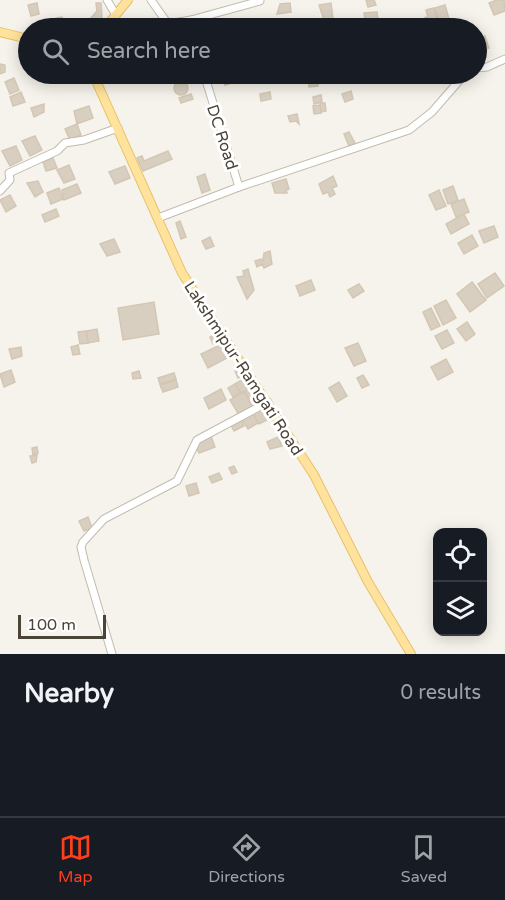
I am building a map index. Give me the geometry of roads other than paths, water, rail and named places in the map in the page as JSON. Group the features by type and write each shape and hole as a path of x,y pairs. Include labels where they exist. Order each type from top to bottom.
{"main road":[{"path":"113,18 128,0"},
{"path":"0,32 18,36"},
{"name":"Lakshmipur-Ramgati Road","path":"98,84 182,273 314,475 368,582 411,654"}],"street":[{"path":"107,0 116,15"},
{"path":"152,0 164,18"},
{"path":"197,18 260,1"},
{"path":"487,66 505,59"},
{"name":"DC Road","path":"158,218 239,187 207,84"},
{"path":"239,187 408,130 432,112 456,84"},
{"path":"0,190 10,180 9,173 57,151 65,143 84,140 118,128"},
{"path":"112,654 84,560 81,547 83,542 104,519 177,481 197,440 267,402"}]}
